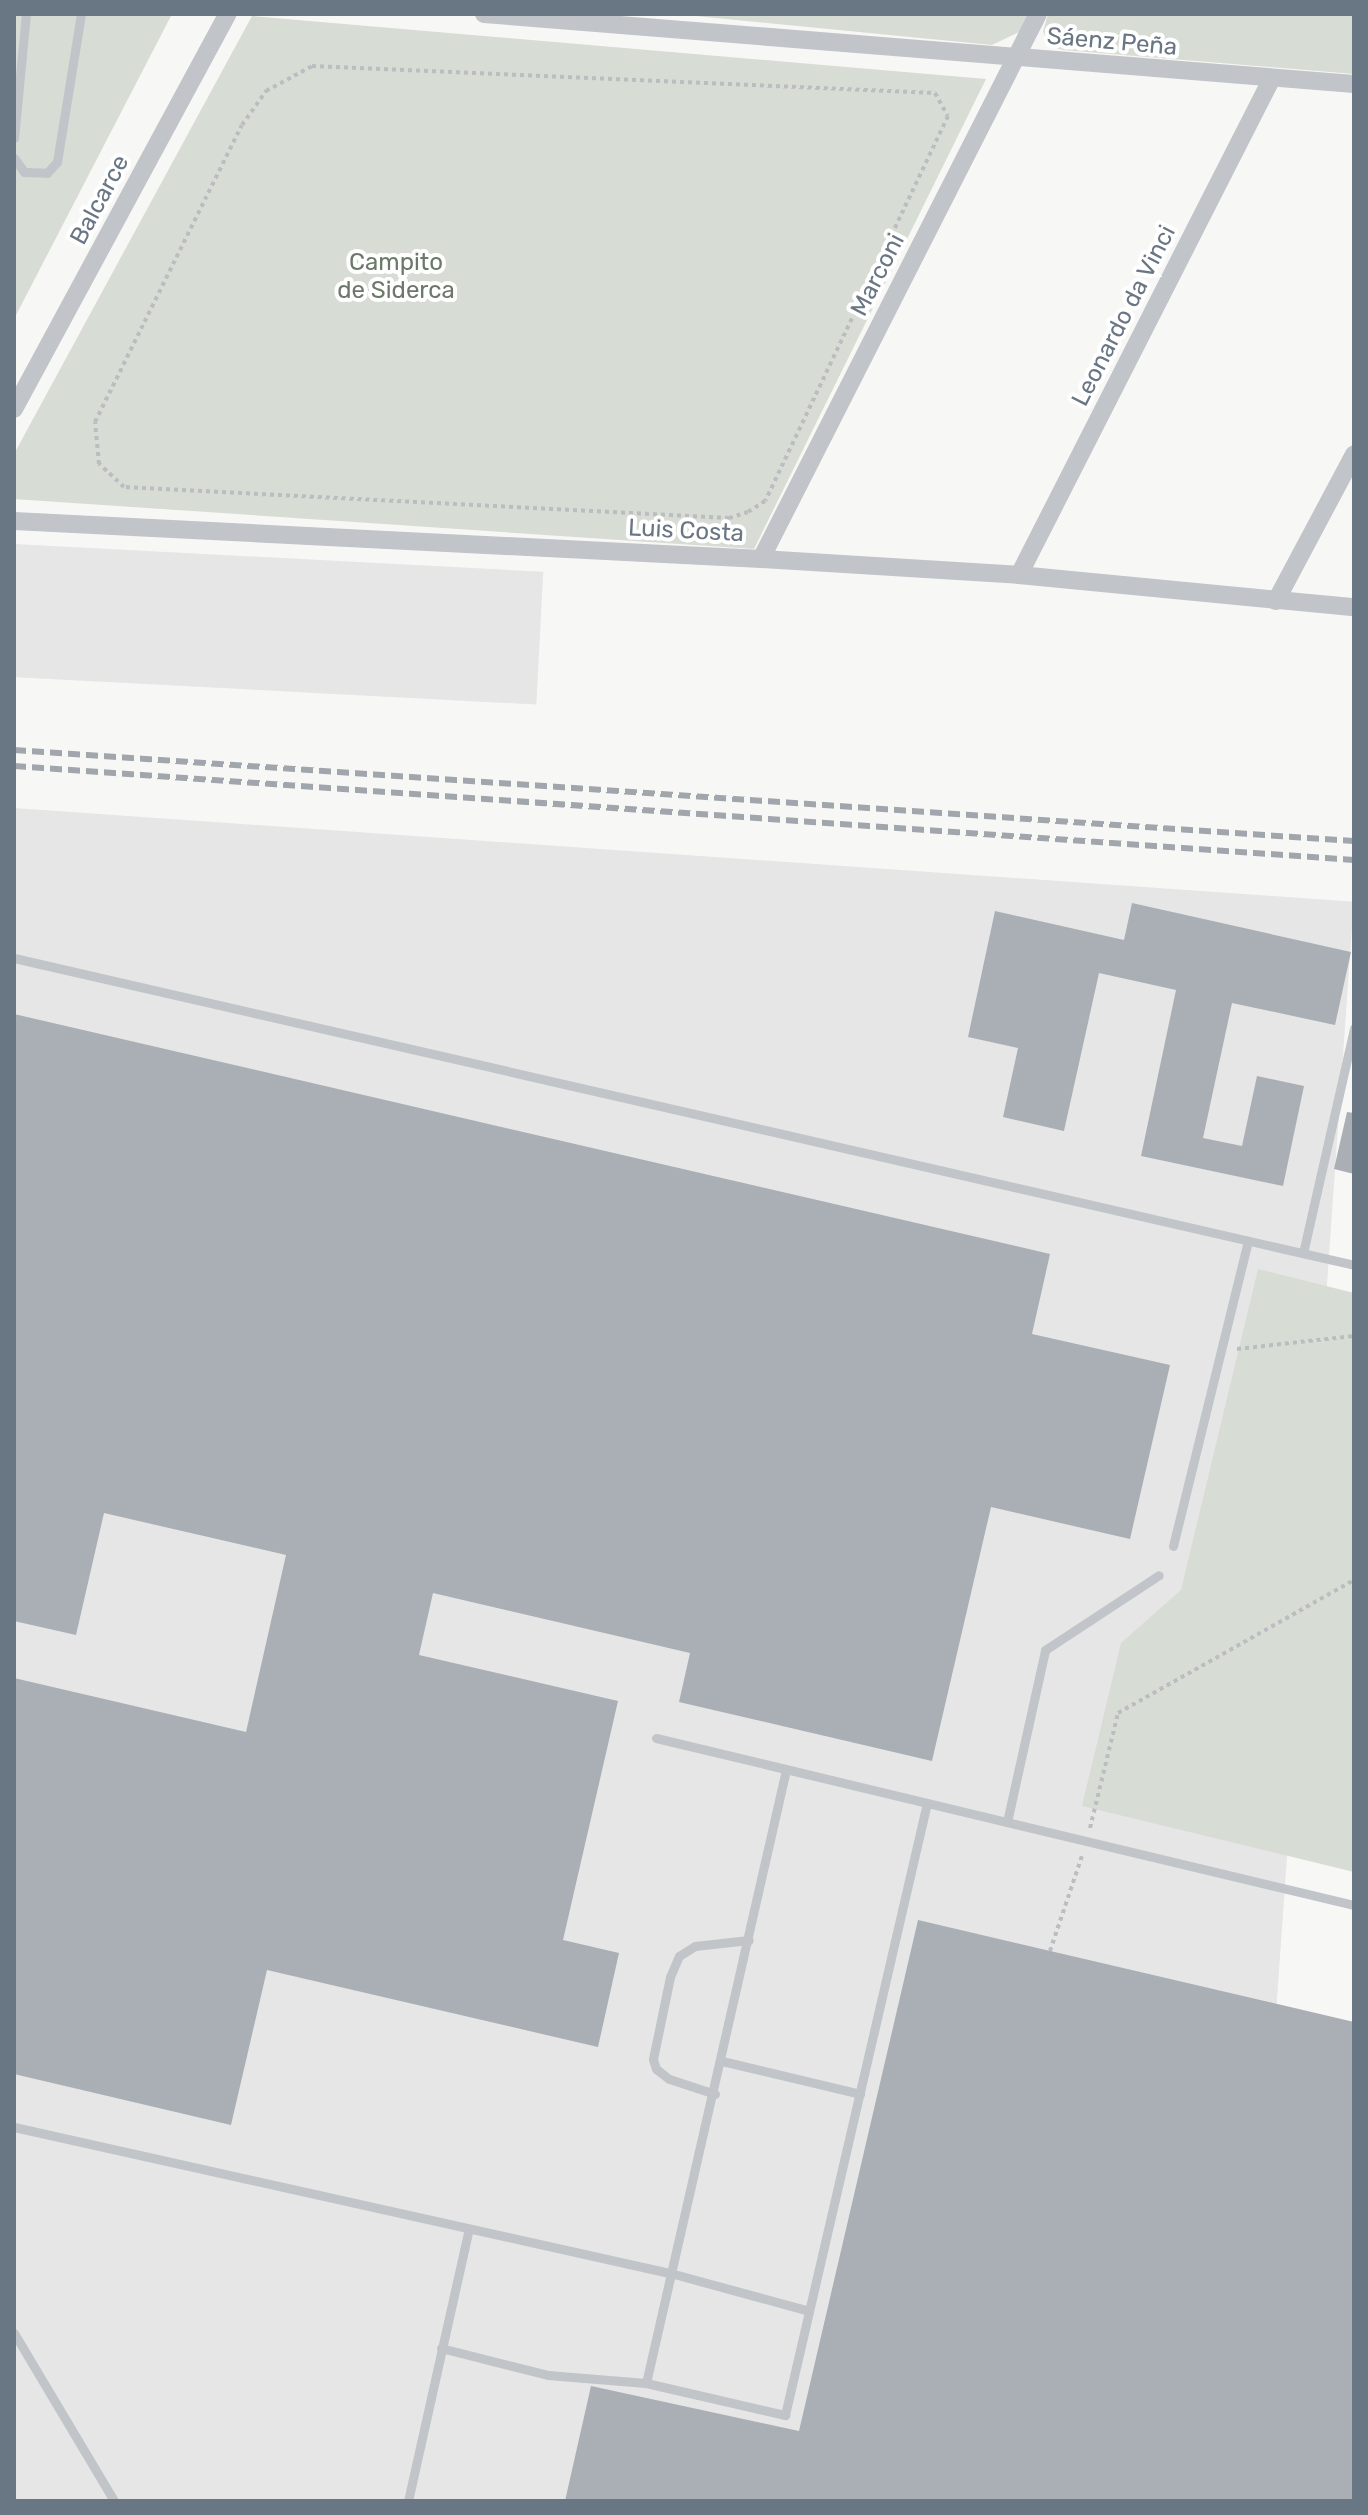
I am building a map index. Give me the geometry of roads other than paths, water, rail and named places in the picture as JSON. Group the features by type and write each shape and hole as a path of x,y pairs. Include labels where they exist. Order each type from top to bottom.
{"street":[{"name":"Balcarce","path":"14,409 228,14"},
{"name":"Sáenz Peña","path":"484,14 1354,84"},
{"name":"Marconi","path":"761,559 1038,14"},
{"name":"Leonardo da Vinci","path":"1019,575 1272,78"},
{"path":"1276,601 1354,454"},
{"name":"Luis Costa","path":"14,521 1019,575 1354,607"}],"lane":[{"path":"14,138 26,14"},
{"path":"14,158 24,172 47,173 57,162 81,14"},
{"path":"14,958 1354,1265"},
{"path":"1303,1253 1354,1028"},
{"path":"1173,1546 1248,1241"},
{"path":"1007,1822 1045,1650 1159,1575"},
{"path":"656,1738 1354,1905"},
{"path":"646,2383 674,2274 786,1770"},
{"path":"441,2348 548,2375 646,2383 785,2415 927,1803"},
{"path":"715,2094 669,2079 656,2069 653,2059 670,1977 679,1956 695,1946 749,1940"},
{"path":"722,2061 860,2094"},
{"path":"14,2127 674,2274 809,2311"},
{"path":"408,2501 469,2229"},
{"path":"14,2333 114,2501"}],"railway":[{"path":"14,750 1354,841"},
{"path":"14,766 1354,860"}],"park label":[{"name":"Campito de Siderca","path":"396,277"}]}
